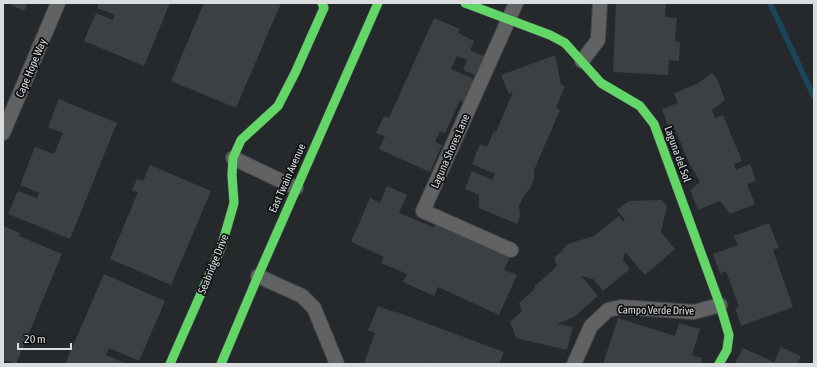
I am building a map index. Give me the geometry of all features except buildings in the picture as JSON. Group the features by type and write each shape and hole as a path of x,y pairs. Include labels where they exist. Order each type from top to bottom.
{"street":[{"name":"Cape Hope Way","path":"3,133 58,3"},
{"name":"Seabridge Drive","path":"170,364 221,248 234,203 232,174 233,158 241,140 278,106 296,73 324,8 322,3"},
{"name":"East Twain Avenue","path":"222,364 296,188 378,3"},
{"name":"Laguna del Sol","path":"465,3 550,35 565,43 601,83 640,106 654,124 720,305 729,335 727,350 719,364"},
{"name":"Laguna Shores Lane","path":"511,250 423,211 516,3"},
{"path":"582,61 598,40 600,3"},
{"path":"233,158 296,188"},
{"path":"258,276 302,296 314,308 337,364"},
{"name":"Campo Verde Drive","path":"574,364 591,326 608,310 621,307 694,312 720,305"}],"waterway":[{"path":"770,3 814,97"}],"traffic: fast":[{"path":"170,364 221,248 234,203 232,175 233,158 241,140 278,106 295,73 324,8 322,3"},
{"path":"221,364 378,3"},
{"path":"465,3 550,35 565,43 601,83 640,106 654,124 720,305 729,335 727,350 719,364"}]}
